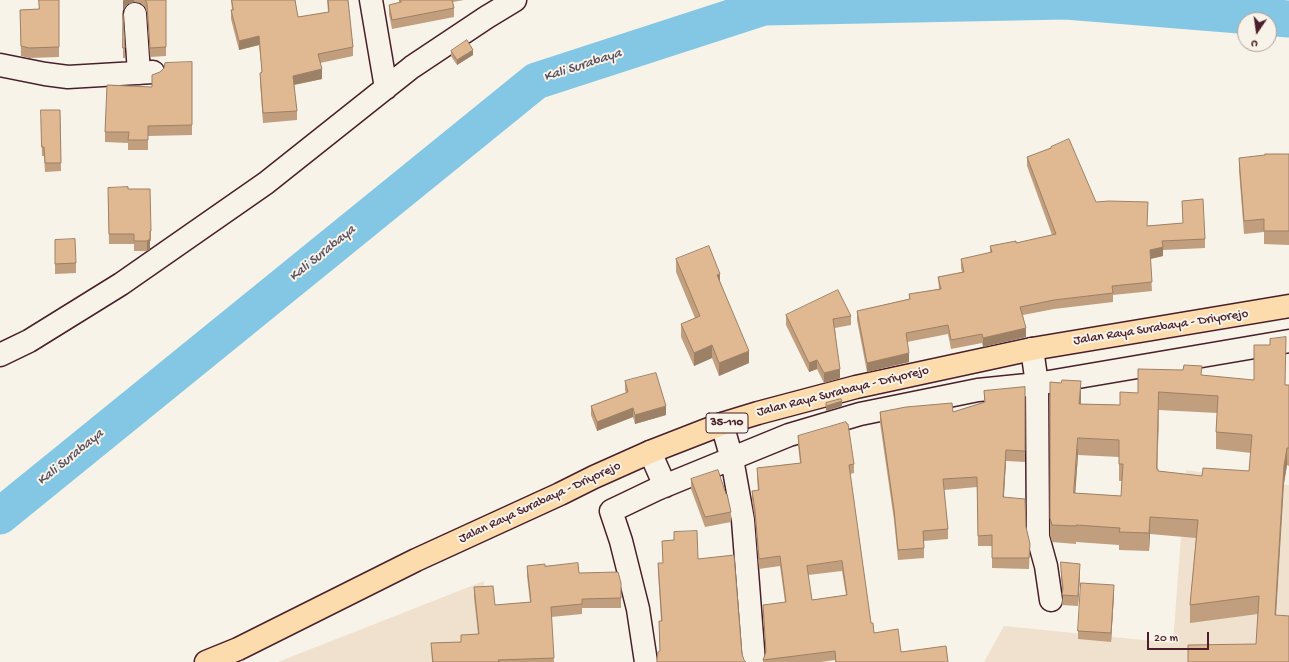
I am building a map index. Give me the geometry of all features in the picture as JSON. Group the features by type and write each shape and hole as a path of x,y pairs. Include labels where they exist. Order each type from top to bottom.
{"main road":[{"name":"Jalan Raya Surabaya - Driyorejo","path":"206,662 238,649 416,560 650,452 722,424 856,387 1032,349 1289,306"}],"street":[{"path":"371,0 386,88"},
{"path":"0,355 29,341 121,284 266,183 485,8 515,0"},
{"path":"0,65 68,77 146,73 135,14"},
{"name":"Jalan Raya Surabaya - Driyorejo","path":"646,662 638,609 621,542 610,510 789,435 860,414 978,390 1037,384 1289,341"},
{"path":"1032,349 1037,384 1038,537 1046,566 1051,600"},
{"path":"722,424 732,459 743,520 754,662"},
{"path":"650,452 665,486"}],"shaded area":[{"path":"1186,470 1289,485 1289,662 984,662 1004,626 1173,643"},
{"path":"484,581 481,662 278,662"}],"building":[{"path":"39,0 59,0 59,47 29,48 21,46 20,10 39,9"},
{"path":"146,0 166,0 166,47 150,48"},
{"path":"232,0 295,0 298,17 329,12 328,0 348,0 353,47 318,54 322,69 293,76 297,111 263,113 259,36 239,41 231,10 233,10"},
{"path":"400,0 452,0 454,8 392,20 389,5 401,2"},
{"path":"123,14 125,48 123,48"},
{"path":"467,40 473,50 457,60 451,51"},
{"path":"192,62 192,125 148,126 148,140 128,140 129,132 105,132 107,85 152,87 152,75 160,72 164,68 165,63"},
{"path":"41,110 60,110 61,163 45,163 44,147 42,147"},
{"path":"1069,139 1096,202 1148,202 1147,226 1183,223 1182,201 1203,199 1205,239 1162,241 1163,247 1150,250 1152,282 1112,286 1113,293 1054,300 1020,307 1026,328 983,338 982,334 951,340 948,325 906,333 909,353 867,363 857,311 910,299 909,294 941,289 938,277 964,272 961,259 992,252 990,246 1016,241 1016,243 1056,234 1027,157"},
{"path":"1265,154 1289,154 1289,231 1264,231 1264,219 1244,221 1239,158"},
{"path":"128,187 128,189 150,189 151,231 150,239 147,241 134,241 134,234 109,234 108,188"},
{"path":"75,239 76,263 55,264 55,240"},
{"path":"709,246 720,274 717,275 749,351 719,363 712,345 694,353 681,324 700,316 676,259"},
{"path":"838,290 851,316 833,319 840,369 824,373 817,360 809,363 786,315"},
{"path":"1286,337 1285,385 1289,385 1289,448 1287,448 1284,466 1275,615 1289,616 1289,662 1188,662 1188,645 1256,644 1259,596 1190,605 1198,520 1150,517 1149,533 1119,532 1120,528 1052,525 1050,518 1050,382 1061,383 1062,380 1081,381 1079,404 1120,405 1120,392 1138,393 1138,369 1183,370 1184,365 1202,366 1201,375 1254,380 1254,345 1270,345 1270,339","holes":["1159,392 1218,396 1216,432 1252,435 1249,471 1203,468 1202,476 1158,471","1078,438 1119,440 1119,464 1123,464 1121,496 1074,493"]},
{"path":"656,373 666,406 635,415 633,408 597,422 591,406 628,392 625,381"},
{"path":"1025,387 1025,451 1006,450 1003,497 1025,499 1026,527 1030,544 1029,558 992,558 992,535 978,536 977,477 943,479 948,529 923,531 924,548 898,550 894,510 880,412 906,407 952,403 953,412 985,402 984,391"},
{"path":"841,399 842,401 826,406 826,403"},
{"path":"846,422 848,424 854,464 849,465 871,623 873,623 874,633 898,629 901,652 946,646 948,662 836,662 835,651 763,660 766,652 763,605 786,602 780,556 759,559 752,491 759,490 757,468 801,463 798,436","holes":["842,561 847,595 812,600 807,566"]},
{"path":"718,470 727,494 731,512 705,517 691,479"},
{"path":"697,531 698,559 734,555 742,654 746,662 657,662 658,652 660,651 659,621 662,621 658,563 663,563 662,541 674,540 674,532"},
{"path":"1061,562 1080,564 1078,596 1062,595 1063,588"},
{"path":"578,563 579,573 618,572 621,583 621,598 582,599 582,604 551,607 554,658 498,660 499,662 433,662 431,643 461,642 461,635 479,634 474,587 493,586 495,605 531,602 527,566"},
{"path":"1081,583 1114,585 1111,633 1078,631"}],"waterway":[{"name":"Kali Surabaya","path":"0,516 536,81 764,7 1066,1 1289,19"}]}
